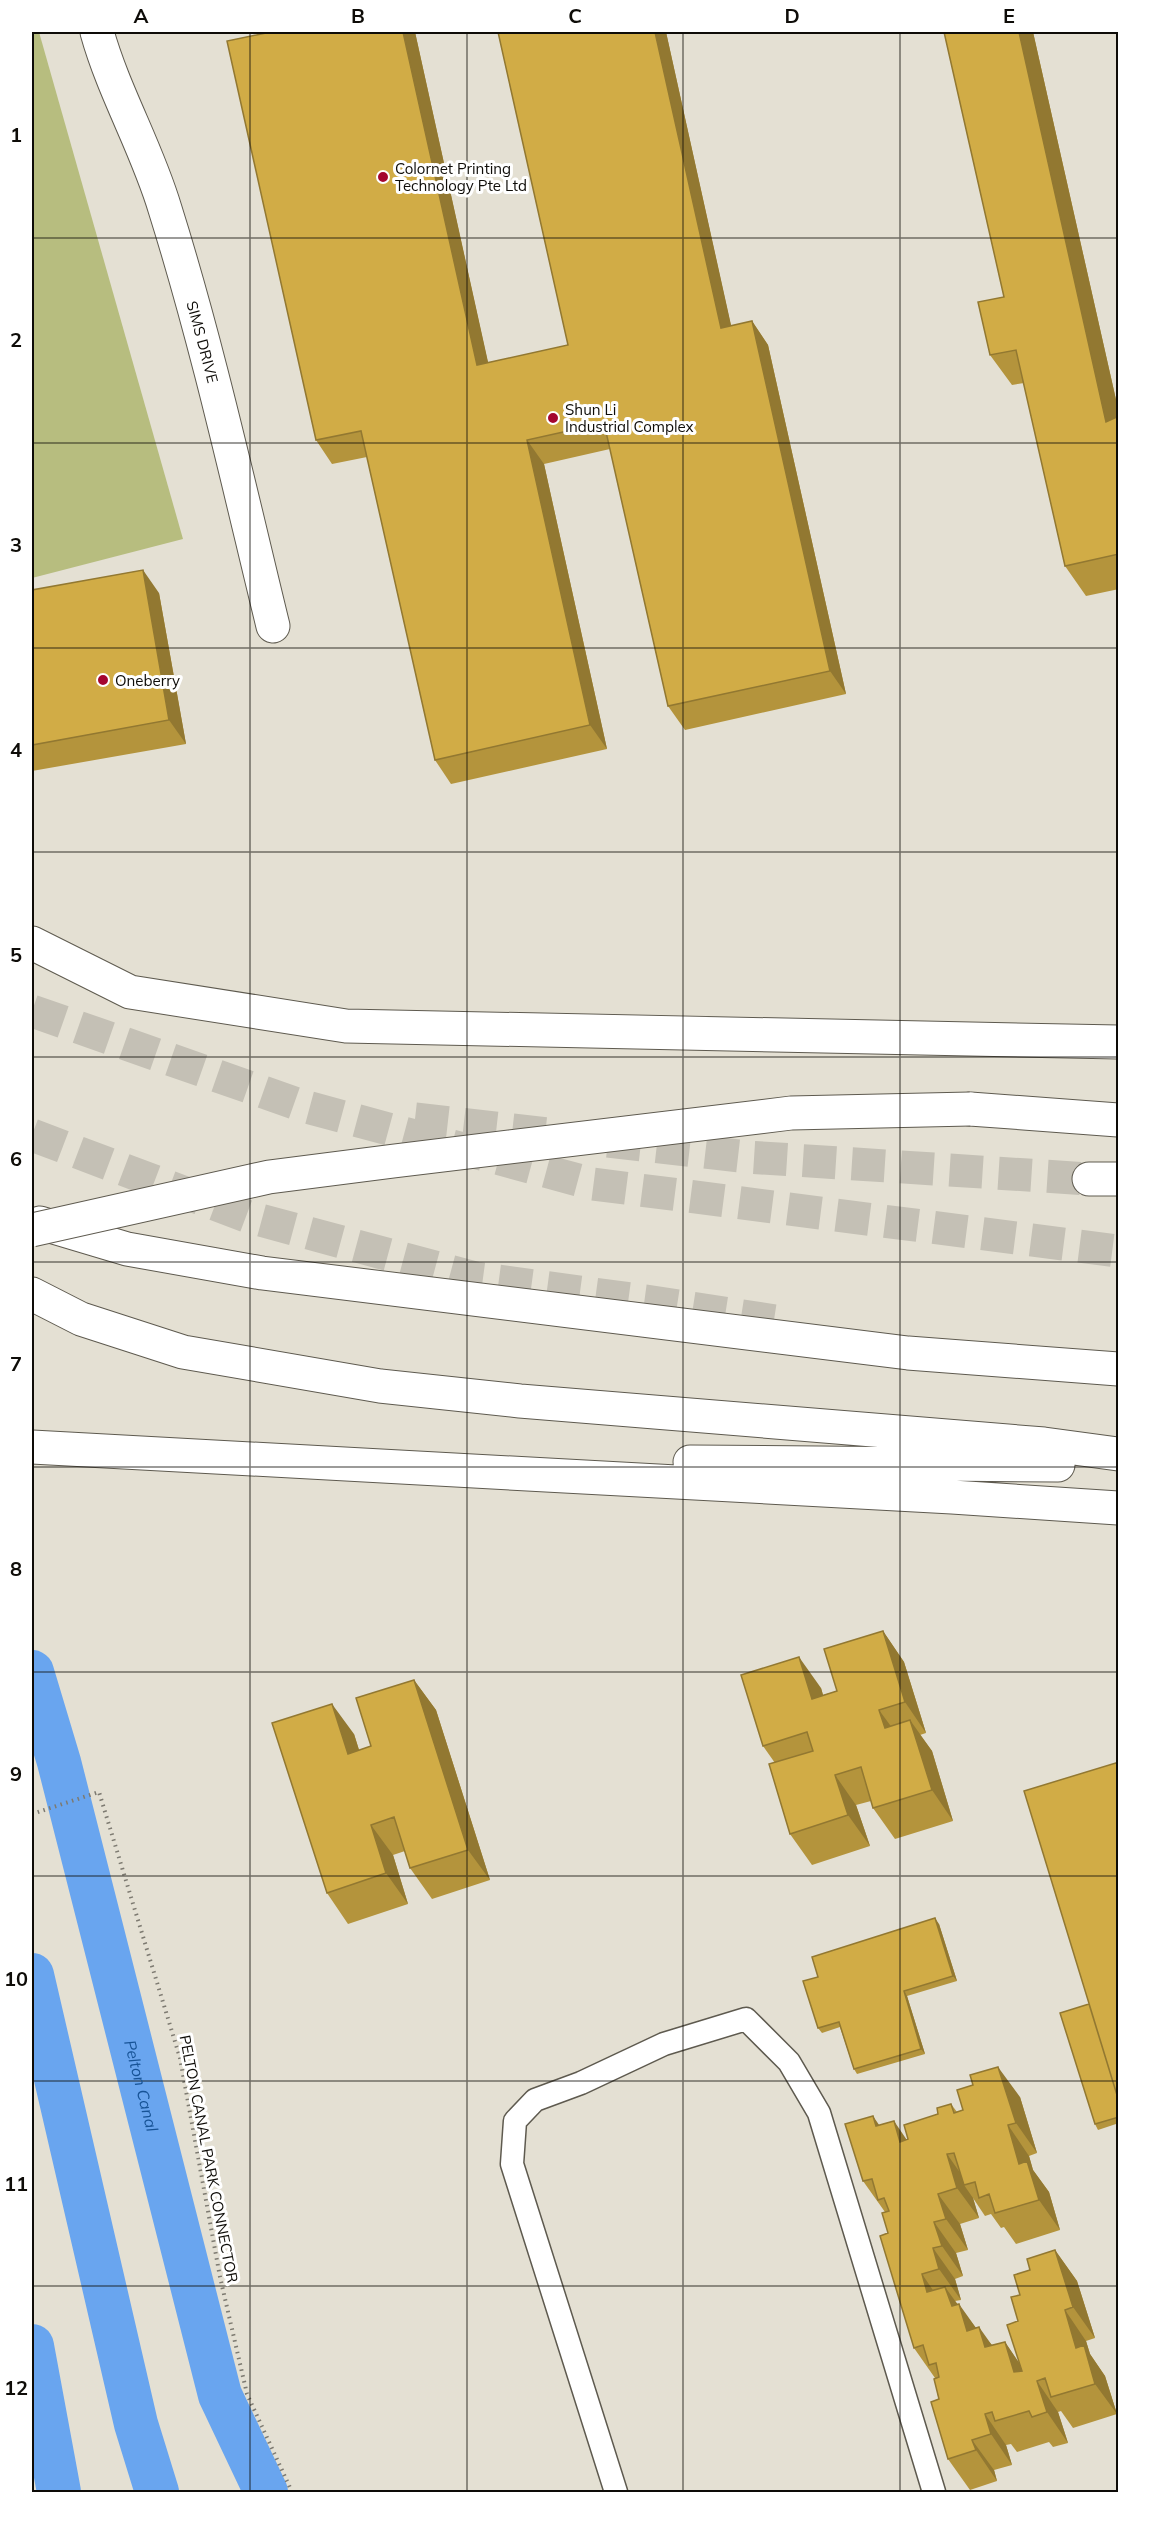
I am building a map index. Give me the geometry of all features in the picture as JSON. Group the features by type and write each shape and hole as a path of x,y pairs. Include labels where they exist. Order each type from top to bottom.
{"main road":[{"name":"SIMS DRIVE","path":"97,32 106,67 164,205 198,318 273,627"},
{"path":"32,943 130,993 345,1026 1119,1042"},
{"path":"32,1230 269,1177 791,1113 970,1108 1109,1117"},
{"path":"32,1220 126,1249 262,1273 908,1353 1119,1369"},
{"path":"32,1294 81,1319 183,1352 380,1386 520,1401 1044,1444 1119,1454"},
{"path":"32,1447 418,1467 1119,1509"},
{"path":"418,1467 743,1462 1047,1465 1119,1463"}],"lane":[{"path":"616,2493 512,2164 515,2121 535,2100 581,2083 664,2044 746,2019 789,2062 819,2113 934,2493"}],"path":[{"name":"PELTON CANAL PARK CONNECTOR","path":"32,1814 99,1792 180,2058 220,2277 247,2394 292,2493"}],"green space":[{"path":"32,32 39,32 183,539 32,578"}],"building":[{"name":"Shun Li Industrial Complex","path":"271,32 403,32 477,365 568,345 498,32 655,32 721,328 752,321 830,671 668,706 604,423 527,440 590,725 435,760 361,431 316,440 227,41"},
{"path":"944,32 1019,32 1106,422 1119,416 1119,554 1065,566 1016,350 990,355 978,302 1004,297"},
{"name":"Oneberry","path":"143,570 169,720 32,745 32,590"},
{"path":"883,1631 905,1702 879,1710 885,1728 910,1720 932,1790 873,1808 861,1767 835,1775 848,1815 790,1834 769,1764 813,1751 807,1732 763,1746 741,1675 799,1657 812,1699 837,1691 824,1649"},
{"path":"414,1680 468,1850 410,1868 394,1817 371,1825 386,1873 327,1893 272,1723 332,1704 348,1754 371,1746 356,1698"},
{"path":"1119,1762 1119,2094 1117,2095 1024,1791"},
{"path":"935,1918 953,1976 904,1991 921,2049 854,2069 839,2022 818,2028 803,1981 818,1977 812,1957"},
{"path":"1089,2004 1119,2097 1119,2117 1095,2124 1060,2013"},
{"path":"998,2067 1016,2123 1008,2125 1019,2164 1027,2161 1039,2200 995,2213 989,2194 979,2198 975,2182 964,2185 954,2153 947,2154 957,2188 938,2194 946,2219 934,2222 942,2246 933,2248 939,2269 922,2274 927,2292 945,2287 952,2306 959,2304 967,2331 979,2327 985,2347 1005,2342 1014,2372 1022,2371 1007,2325 1018,2321 1011,2297 1020,2295 1014,2275 1030,2270 1027,2259 1055,2250 1073,2307 1065,2310 1076,2348 1084,2345 1095,2384 1051,2397 1045,2378 1037,2381 1047,2412 1032,2417 1029,2411 995,2421 992,2412 985,2414 991,2434 972,2440 976,2450 948,2459 931,2402 939,2399 934,2379 939,2377 936,2363 929,2365 923,2345 914,2348 880,2236 888,2233 882,2213 889,2211 884,2198 878,2200 872,2179 863,2181 845,2124 873,2116 876,2126 894,2121 900,2142 908,2139 904,2125 938,2114 937,2108 951,2104 954,2113 963,2110 957,2090 973,2085 970,2075"}],"waterway":[{"name":"Pelton Canal","path":"32,1672 59,1762 220,2395 266,2492"},
{"name":"Pelton Canal","path":"32,1975 136,2424 157,2492"},
{"name":"Pelton Canal","path":"32,2346 59,2492"}],"tunnel":[{"path":"32,1011 303,1106 593,1184 1118,1251"},
{"path":"415,1119 557,1135"},
{"path":"32,1135 249,1217 475,1278 782,1322"},
{"path":"608,1141 747,1157 1089,1179"}],"place":[{"name":"Colornet Printing Technology Pte Ltd","path":"383,177"},
{"name":"Shun Li Industrial Complex","path":"553,418"},
{"name":"Oneberry","path":"103,680"}]}
